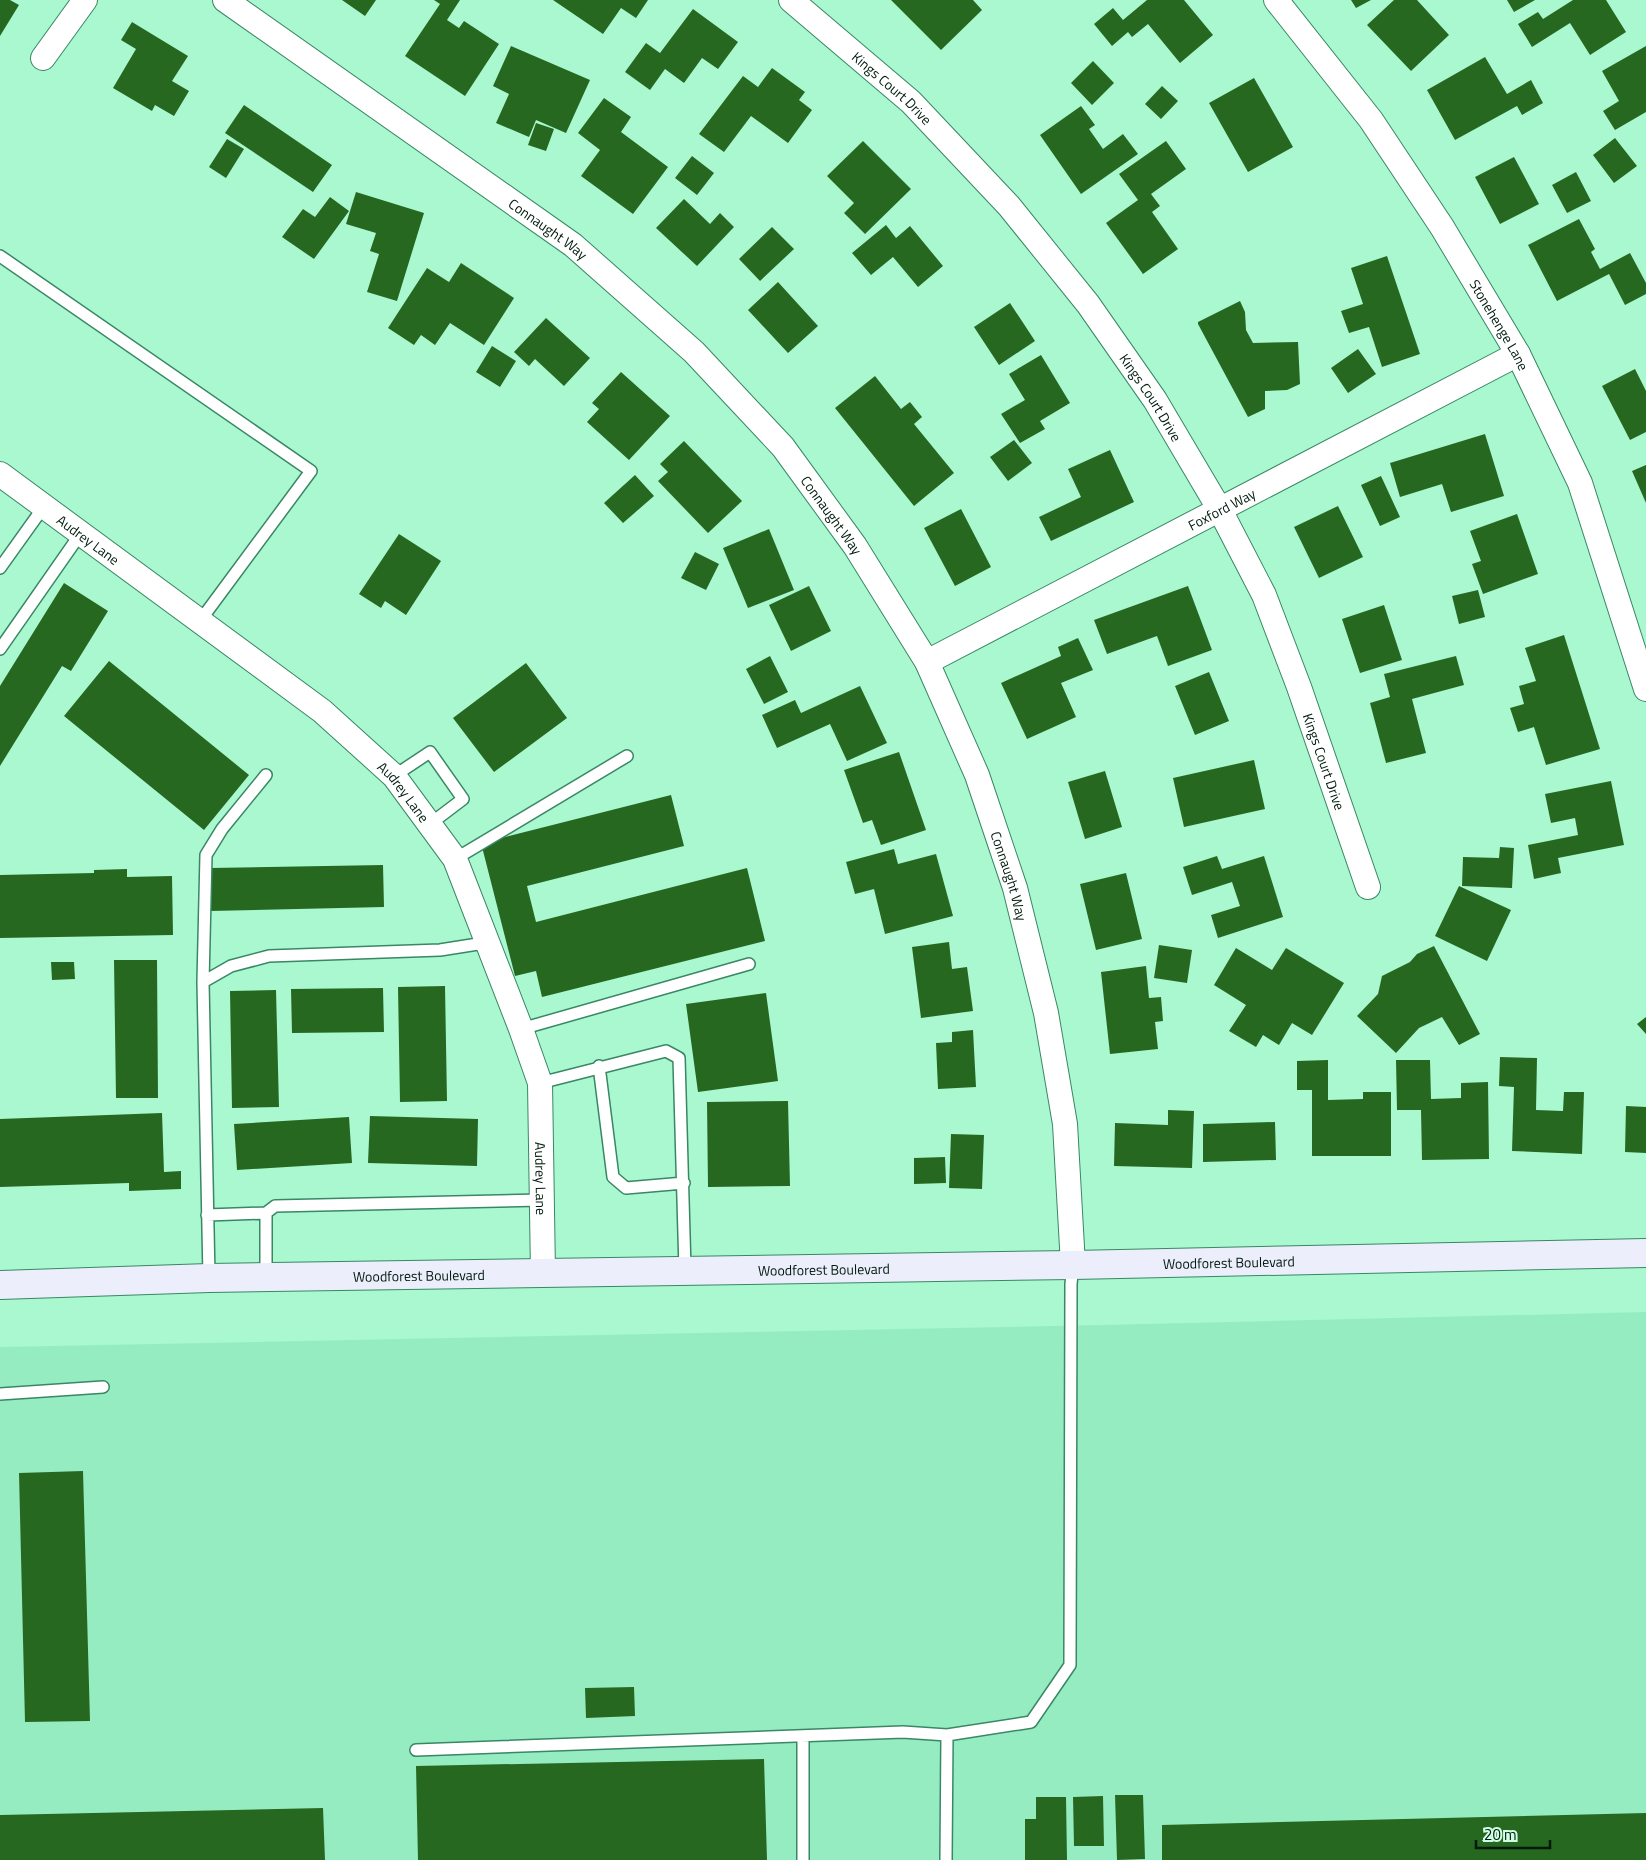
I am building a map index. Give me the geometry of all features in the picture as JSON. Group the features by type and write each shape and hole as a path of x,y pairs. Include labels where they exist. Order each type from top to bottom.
{"main road":[{"name":"Woodforest Boulevard","path":"0,1285 208,1278 1073,1265 1646,1253"}],"street":[{"path":"43,58 85,0"},
{"name":"Connaught Way","path":"225,0 250,7 573,245 694,352 784,447 855,546 927,662 977,774 1015,888 1046,1013 1065,1124 1073,1265"},
{"name":"Kings Court Drive","path":"791,0 911,102 1009,206 1094,312 1155,400 1220,510 1264,595 1299,687 1368,887"},
{"name":"Stonehenge Lane","path":"1276,0 1371,120 1442,227 1518,354 1580,483 1646,689"},
{"name":"Foxford Way","path":"927,662 1518,354"},
{"name":"Audrey Lane","path":"0,474 45,505 322,711 394,776 455,859 487,939 540,1083 543,1273"}],"lane":[{"path":"0,256 311,471 200,621"},
{"path":"0,568 45,505"},
{"path":"0,648 81,532"},
{"path":"394,776 430,752 463,799 430,824"},
{"path":"455,859 628,756"},
{"path":"208,1278 203,982 206,855 222,830 266,775"},
{"path":"203,982 231,966 269,956 440,950 478,944 487,939"},
{"path":"521,1029 750,964"},
{"path":"540,1083 599,1066 666,1051 679,1058 685,1270"},
{"path":"599,1066 613,1177 626,1188 684,1183"},
{"path":"207,1215 266,1213 275,1206 541,1200"},
{"path":"266,1213 266,1278"},
{"path":"416,1750 903,1732 947,1735 1031,1722 1070,1665 1071,1284 1073,1265"},
{"path":"0,1394 103,1387"},
{"path":"946,1860 947,1735"},
{"path":"803,1737 803,1860"}],"shaded area":[{"path":"1646,1312 1646,1860 0,1860 0,1347"}],"building":[{"path":"0,0 10,0 19,5 0,36"},
{"path":"342,0 376,0 365,16"},
{"path":"434,0 460,0 447,20 459,28 464,21 499,44 465,96 405,56 440,4"},
{"path":"553,0 648,0 636,18 621,8 603,34"},
{"path":"891,0 973,0 982,10 941,50"},
{"path":"1147,0 1184,0 1213,35 1180,63 1148,24 1132,37 1128,32 1112,46 1094,24 1113,8 1123,20"},
{"path":"1351,0 1371,0 1356,8"},
{"path":"1394,0 1417,0 1449,35 1411,71 1367,25"},
{"path":"1507,0 1535,0 1514,12"},
{"path":"1573,0 1606,0 1626,32 1590,55 1570,23 1532,47 1518,24 1538,12 1543,19"},
{"path":"693,9 738,42 718,69 702,58 684,83 665,69 650,90 625,72 646,43 660,53"},
{"path":"132,22 188,56 172,81 189,91 174,116 155,105 152,111 113,88 136,49 121,40"},
{"path":"511,46 590,80 566,133 536,120 529,137 496,123 509,94 493,86"},
{"path":"1646,46 1646,112 1615,130 1603,111 1619,101 1602,71"},
{"path":"1485,57 1507,94 1531,80 1543,103 1522,115 1517,106 1455,140 1427,90"},
{"path":"1093,61 1114,83 1092,105 1071,83"},
{"path":"772,68 805,92 799,100 812,110 788,143 751,116 724,152 699,134 743,76 758,87"},
{"path":"1254,78 1293,147 1248,172 1209,103"},
{"path":"1162,86 1178,101 1161,119 1145,104"},
{"path":"604,98 631,117 621,132 668,167 633,214 581,176 600,150 578,133"},
{"path":"244,105 332,165 313,192 225,133"},
{"path":"1081,106 1095,125 1089,129 1103,149 1123,134 1138,154 1081,194 1040,135"},
{"path":"536,123 554,129 546,151 528,145"},
{"path":"1615,138 1637,166 1614,183 1593,155"},
{"path":"227,139 244,149 226,178 209,167"},
{"path":"863,141 911,189 865,234 844,213 854,203 827,176"},
{"path":"1166,141 1186,169 1151,194 1160,206 1152,212 1178,249 1143,274 1106,223 1138,200 1119,174"},
{"path":"692,156 714,173 697,195 675,178"},
{"path":"1514,157 1539,204 1500,224 1475,177"},
{"path":"1576,172 1591,201 1567,213 1552,185"},
{"path":"356,192 424,213 397,301 367,292 379,254 370,251 376,233 346,224"},
{"path":"330,197 349,211 314,259 282,237 303,209 315,217"},
{"path":"684,199 710,224 720,213 734,227 697,266 656,228"},
{"path":"1579,219 1595,249 1591,252 1600,269 1630,253 1646,283 1646,294 1625,305 1609,274 1557,301 1528,245"},
{"path":"886,225 896,238 910,226 943,266 918,287 893,257 871,275 852,253"},
{"path":"772,227 794,249 760,281 739,259"},
{"path":"1387,256 1420,354 1382,367 1369,327 1349,333 1341,311 1363,304 1351,268"},
{"path":"461,263 514,298 484,345 450,323 435,345 421,335 414,345 388,328 427,268 449,282"},
{"path":"778,282 818,326 788,353 748,310"},
{"path":"1240,301 1245,312 1246,330 1253,343 1298,342 1300,384 1287,390 1265,391 1265,409 1248,417 1198,324 1198,322"},
{"path":"1010,303 1035,341 999,365 974,327"},
{"path":"546,318 590,358 564,386 535,359 529,366 514,352"},
{"path":"492,346 516,361 500,387 476,372"},
{"path":"1358,349 1376,374 1348,393 1331,368"},
{"path":"1041,355 1070,403 1040,421 1045,429 1020,443 1001,414 1025,400 1009,374"},
{"path":"1635,369 1646,391 1646,432 1630,440 1602,386"},
{"path":"621,372 670,416 629,460 587,422 599,409 592,403"},
{"path":"875,376 901,409 910,402 922,417 914,424 954,473 914,506 835,408"},
{"path":"1485,434 1504,496 1451,512 1442,484 1400,497 1390,463"},
{"path":"1014,440 1032,463 1008,481 990,457"},
{"path":"684,441 742,501 708,533 658,481 668,472 660,464"},
{"path":"1110,450 1134,502 1051,541 1039,517 1081,497 1068,469"},
{"path":"1646,465 1646,503 1632,471"},
{"path":"635,475 654,496 623,523 604,503"},
{"path":"1381,476 1400,517 1380,526 1361,485"},
{"path":"1338,506 1363,557 1319,578 1294,527"},
{"path":"961,509 991,567 955,586 924,528"},
{"path":"1517,514 1538,574 1483,594 1472,564 1481,561 1470,531"},
{"path":"769,529 794,590 748,608 723,548"},
{"path":"399,534 441,561 406,615 385,601 381,608 359,594"},
{"path":"695,552 719,564 706,590 681,578"},
{"path":"64,583 108,611 71,671 62,666 0,766 0,686"},
{"path":"809,586 831,631 791,651 769,605"},
{"path":"1188,586 1212,650 1168,666 1157,636 1107,654 1094,620"},
{"path":"1478,590 1485,617 1459,624 1452,596"},
{"path":"1384,605 1402,660 1360,673 1342,619"},
{"path":"1564,635 1600,749 1546,765 1534,727 1518,732 1510,708 1524,704 1519,686 1536,681 1525,648"},
{"path":"1078,638 1093,670 1061,683 1076,717 1027,739 1001,683 1061,656 1058,647"},
{"path":"770,656 788,692 764,704 746,669"},
{"path":"1456,656 1464,685 1412,699 1426,753 1386,763 1370,703 1390,697 1384,674"},
{"path":"109,661 249,775 204,830 64,716"},
{"path":"526,663 567,718 494,772 453,718"},
{"path":"1209,672 1229,721 1195,735 1175,686"},
{"path":"860,686 887,743 847,761 830,724 777,748 762,715 795,700 801,713"},
{"path":"899,752 926,830 881,845 872,820 863,823 844,770"},
{"path":"1254,760 1265,809 1184,827 1173,778"},
{"path":"1105,771 1122,827 1085,839 1068,782"},
{"path":"1611,781 1624,845 1558,858 1561,873 1534,879 1528,845 1578,835 1575,818 1551,823 1545,794"},
{"path":"671,795 684,846 527,886 536,922 747,868 765,941 542,997 536,971 515,976 481,843"},
{"path":"1500,847 1514,848 1512,888 1462,886 1463,857 1499,858"},
{"path":"894,849 898,864 936,854 953,916 885,934 874,889 855,894 846,862"},
{"path":"1217,856 1222,869 1264,856 1283,917 1218,938 1211,915 1240,906 1232,882 1192,895 1183,867"},
{"path":"383,865 384,907 210,911 210,868"},
{"path":"127,869 127,877 172,876 173,935 0,938 0,875 94,873 94,870"},
{"path":"1126,873 1142,939 1096,950 1080,884"},
{"path":"1459,886 1511,910 1487,961 1435,936"},
{"path":"949,942 952,969 967,967 973,1011 921,1018 912,947"},
{"path":"1159,945 1192,950 1187,983 1154,978"},
{"path":"1434,946 1480,1034 1459,1045 1442,1017 1419,1028 1396,1053 1357,1016 1378,994 1382,976 1410,962 1417,954"},
{"path":"1236,948 1272,970 1286,948 1344,983 1312,1035 1292,1023 1279,1045 1263,1035 1256,1047 1229,1031 1246,1005 1214,985"},
{"path":"114,960 157,960 158,1098 116,1098"},
{"path":"51,962 74,962 75,979 52,980"},
{"path":"1146,966 1149,998 1161,997 1163,1021 1155,1022 1158,1049 1110,1054 1101,972"},
{"path":"445,986 447,1101 400,1102 398,987"},
{"path":"383,988 384,1032 292,1033 291,989"},
{"path":"276,990 279,1107 232,1108 230,991"},
{"path":"766,993 778,1081 698,1092 686,1004"},
{"path":"1646,1017 1646,1034 1637,1024"},
{"path":"973,1030 976,1087 938,1089 936,1043 952,1042 952,1032"},
{"path":"1500,1057 1537,1058 1536,1110 1563,1111 1564,1092 1584,1092 1582,1154 1512,1151 1514,1087 1499,1086"},
{"path":"1328,1060 1328,1100 1363,1099 1363,1092 1391,1092 1391,1156 1312,1156 1312,1090 1297,1090 1297,1061"},
{"path":"1396,1060 1430,1060 1431,1099 1461,1098 1461,1083 1488,1082 1489,1159 1422,1160 1421,1110 1397,1110"},
{"path":"788,1101 790,1186 708,1187 707,1102"},
{"path":"1626,1106 1646,1107 1646,1153 1625,1152"},
{"path":"1168,1110 1194,1111 1192,1168 1114,1166 1115,1123 1168,1125"},
{"path":"162,1113 164,1172 181,1171 181,1189 129,1191 129,1183 0,1187 0,1119"},
{"path":"370,1116 478,1119 477,1166 368,1163"},
{"path":"349,1117 352,1163 237,1170 234,1124"},
{"path":"1275,1122 1276,1160 1203,1162 1203,1124"},
{"path":"951,1134 984,1135 982,1189 949,1188"},
{"path":"945,1157 946,1183 914,1184 914,1158"},
{"path":"83,1471 90,1721 25,1722 19,1473"},
{"path":"634,1687 635,1716 586,1718 585,1688"},
{"path":"764,1759 767,1860 418,1860 416,1766"},
{"path":"1115,1795 1143,1795 1145,1859 1117,1860"},
{"path":"1103,1796 1104,1846 1074,1846 1073,1797"},
{"path":"1036,1797 1066,1797 1067,1860 1025,1860 1025,1819 1036,1819"},
{"path":"323,1808 325,1860 0,1860 0,1815"},
{"path":"1646,1813 1646,1860 1162,1860 1162,1825"}]}
